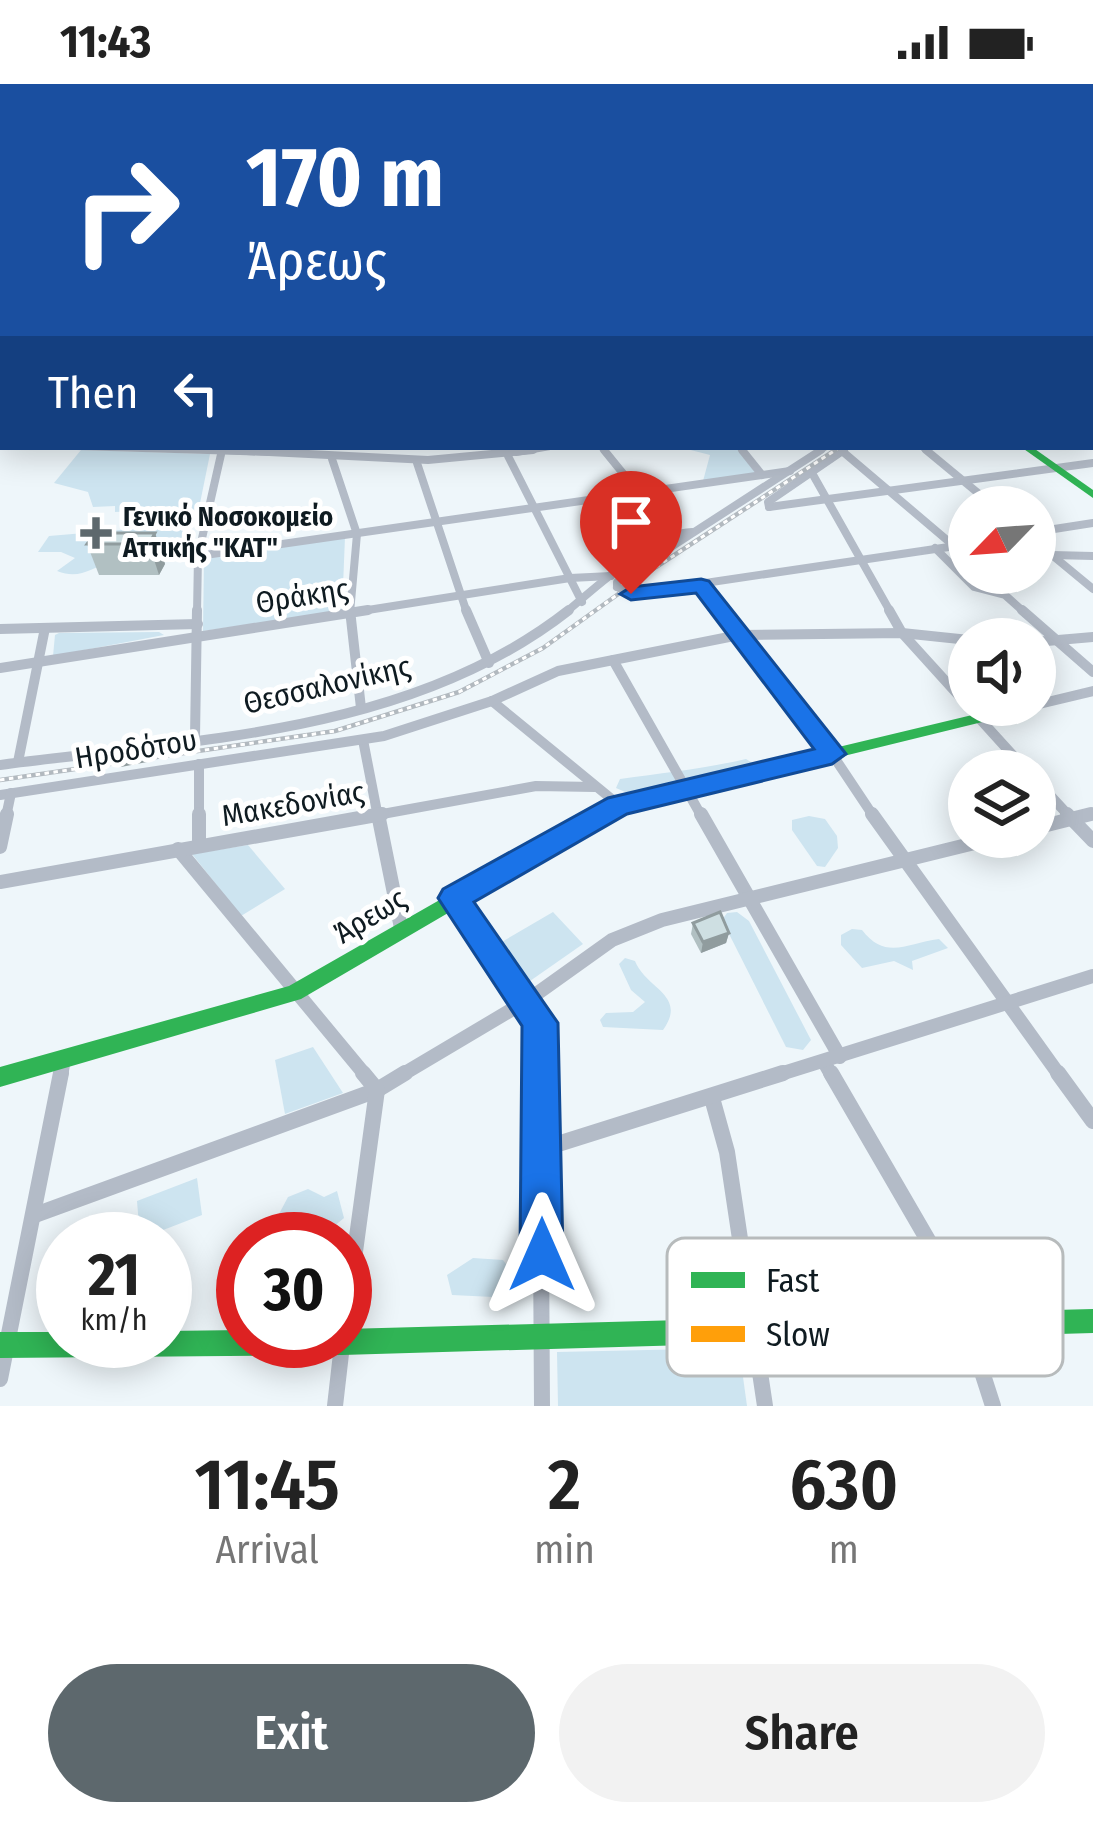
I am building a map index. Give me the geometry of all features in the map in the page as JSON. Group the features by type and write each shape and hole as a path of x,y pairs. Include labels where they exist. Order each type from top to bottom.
{"street":[{"path":"195,736 198,556 223,450"},
{"path":"243,450 417,463 536,450"},
{"path":"603,450 673,536"},
{"path":"742,450 762,475"},
{"path":"797,450 803,462"},
{"path":"614,581 821,450"},
{"path":"844,450 768,502 769,507 1093,464"},
{"path":"846,450 948,541"},
{"path":"926,450 969,486"},
{"path":"1030,450 1093,495"},
{"path":"508,456 582,602"},
{"path":"332,459 357,533 350,613 361,708"},
{"path":"417,463 460,596 489,663"},
{"path":"198,556 790,471"},
{"path":"812,473 902,633 948,684"},
{"path":"1056,532 1093,523"},
{"name":"Θεσσαλονίκης","path":"0,765 361,708 489,663 673,536 692,532"},
{"path":"614,581 631,594 948,547"},
{"path":"935,548 974,587 1005,595 1093,672"},
{"path":"1056,555 1093,556"},
{"path":"1056,558 1093,589"},
{"name":"Θράκης","path":"0,668 198,630 350,613 570,578 614,581"},
{"path":"701,586 832,754 904,862 1093,1121"},
{"path":"18,762 45,628"},
{"path":"0,629 198,630"},
{"name":"Ηροδότου","path":"6,794 363,740 492,700 558,671 739,635 902,633 948,638"},
{"path":"1057,640 1093,637"},
{"path":"613,660 748,896 930,1238"},
{"name":"Άρεως","path":"1056,700 1093,692"},
{"path":"492,700 619,805"},
{"name":"Άρεως","path":"0,1077 294,993 619,805 948,725"},
{"path":"986,726 1008,750"},
{"path":"363,740 401,928"},
{"path":"199,764 200,845"},
{"name":"Μακεδονίας","path":"0,882 536,786 595,787"},
{"path":"0,847 6,794"},
{"path":"1056,801 1093,841"},
{"path":"1056,822 1093,812"},
{"path":"178,849 377,1090 360,1212"},
{"path":"34,1215 377,1090 528,1000 612,940 662,920 948,850"},
{"path":"454,898 540,1023 542,1406"},
{"path":"542,1149 1093,976"},
{"path":"0,1379 3,1345 64,1059"},
{"path":"712,1098 727,1152 740,1238"},
{"path":"1063,1322 1093,1321"},
{"path":"372,1340 667,1330"},
{"path":"3,1345 216,1342"},
{"path":"335,1406 340,1368"},
{"path":"760,1376 764,1406"},
{"path":"984,1376 993,1406"}],"shaded area":[{"path":"81,450 210,454 198,513 141,518 135,511 115,512 115,506 93,507 88,492 54,483"},
{"path":"691,450 742,450 759,473 703,481 710,455"},
{"path":"149,521 190,521 186,546 169,556 112,562 72,574 57,571 75,558 61,552 38,552 49,536 120,530"},
{"path":"345,537 342,611 203,631 204,558"},
{"path":"159,632 164,635 53,656 59,633"},
{"path":"746,759 754,764 632,795 616,788 620,779"},
{"path":"825,819 837,836 838,848 825,867 817,866 792,830 792,820"},
{"path":"248,845 285,889 241,916 192,854"},
{"path":"553,912 583,944 530,981 500,943"},
{"path":"737,912 749,921 811,1040 803,1050 786,1047 722,920 727,913"},
{"path":"862,930 888,948 939,939 948,948 912,961 913,970 894,961 862,968 841,945 841,935"},
{"path":"625,958 635,961 668,1000 671,1008 663,1030 603,1027 600,1020 606,1013 633,1012 645,1002 631,990 619,964"},
{"path":"313,1047 343,1093 285,1114 275,1060"},
{"path":"197,1178 202,1215 192,1219 192,1212 138,1212 137,1201"},
{"path":"308,1189 324,1197 337,1191 342,1212 280,1212 288,1197"},
{"path":"473,1258 503,1260 515,1276 516,1288 493,1297 452,1295 447,1275"},
{"path":"667,1350 667,1376 743,1376 747,1406 558,1406 557,1352"}],"building":[{"path":"95,533 155,533 149,544 87,544"},
{"path":"144,746 143,751 116,756 117,749"},
{"path":"720,912 729,933 703,942 693,923"}],"railway":[{"path":"0,780 335,731 459,692 543,648 656,567 835,450"}],"traffic: fast":[{"path":"1030,450 1093,495"},
{"path":"0,1077 294,993 619,805 948,726"},
{"path":"1063,1322 1093,1321"},
{"path":"0,1345 667,1333"}],"place":[{"name":"Γενικό Νοσοκομείο Αττικής \"ΚΑΤ\"","path":"96,533"}],"route":[{"path":"542,1255 540,1023 454,898 619,805 832,754 701,586 631,594"}]}
